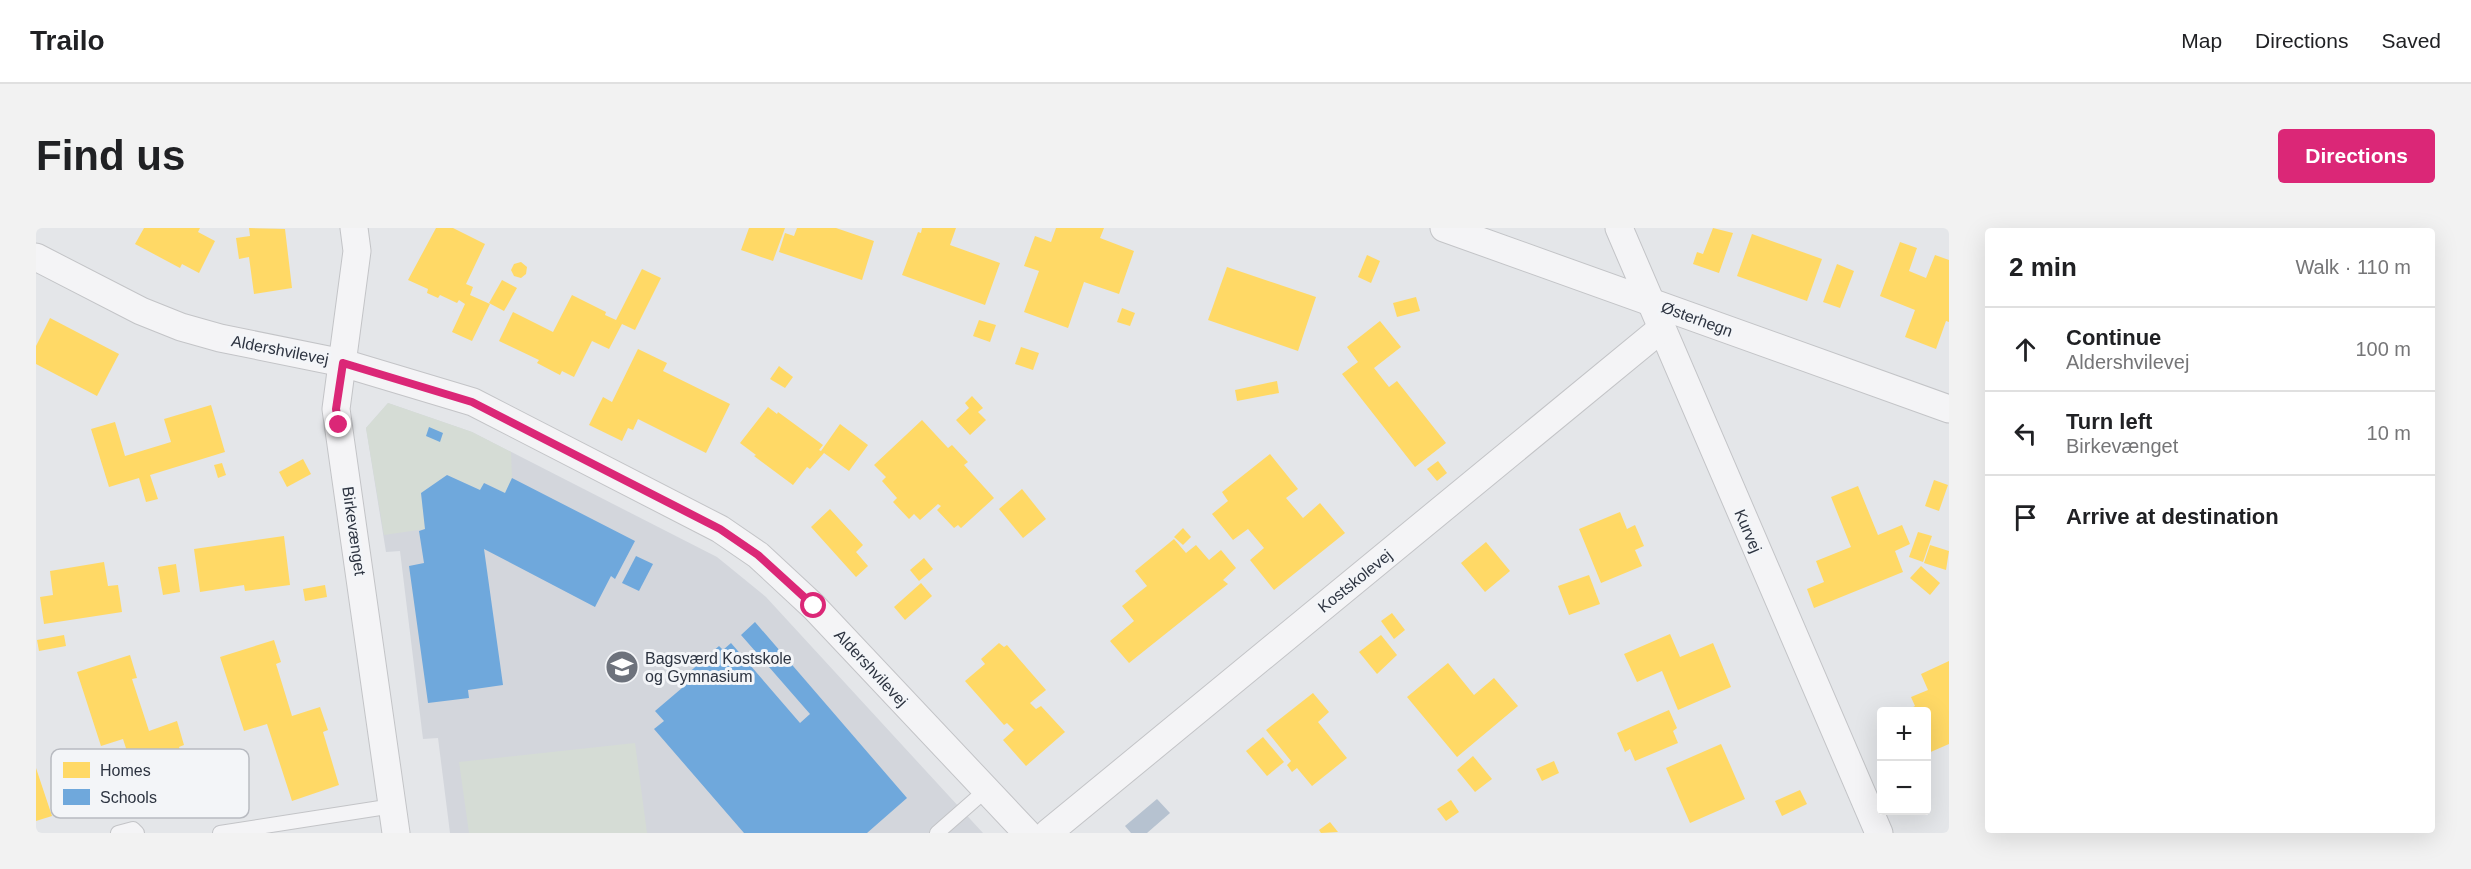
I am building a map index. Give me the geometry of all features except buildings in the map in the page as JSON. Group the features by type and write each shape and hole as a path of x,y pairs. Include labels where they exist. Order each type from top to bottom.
{"street":[{"name":"Birkevænget","path":"354,228 357,251 336,409 396,833"},
{"name":"Østerhegn","path":"1444,228 1949,409"},
{"name":"Kurvej","path":"1619,228 1879,833"},
{"name":"Aldershvilevej","path":"36,257 141,311 181,327 220,339 343,363 472,402 720,529 758,555 814,606 1026,833"},
{"name":"Kostskolevej","path":"1048,833 1661,329"}],"lane":[{"path":"937,833 986,790"},
{"path":"220,833 393,806"},
{"path":"118,833 133,829 137,833"}],"shaded area":[{"name":"Bagsværd Kostskole og Gymnasium","path":"388,403 472,432 717,557 766,597 983,833 450,833 438,738 423,739 400,551 386,552 366,428"},
{"path":"388,403 472,432 511,452 512,478 505,493 485,483 480,490 447,475 421,493 425,529 384,535 366,428"},
{"path":"635,743 647,833 469,833 459,762"}],"water":[{"path":"1157,799 1170,813 1147,833 1131,833 1125,826"}],"place":[{"name":"Bagsværd Kostskole og Gymnasium","path":"622,667"}],"route":[{"path":"339,425 336,409 343,363 472,402 720,529 758,555 814,606"}]}
